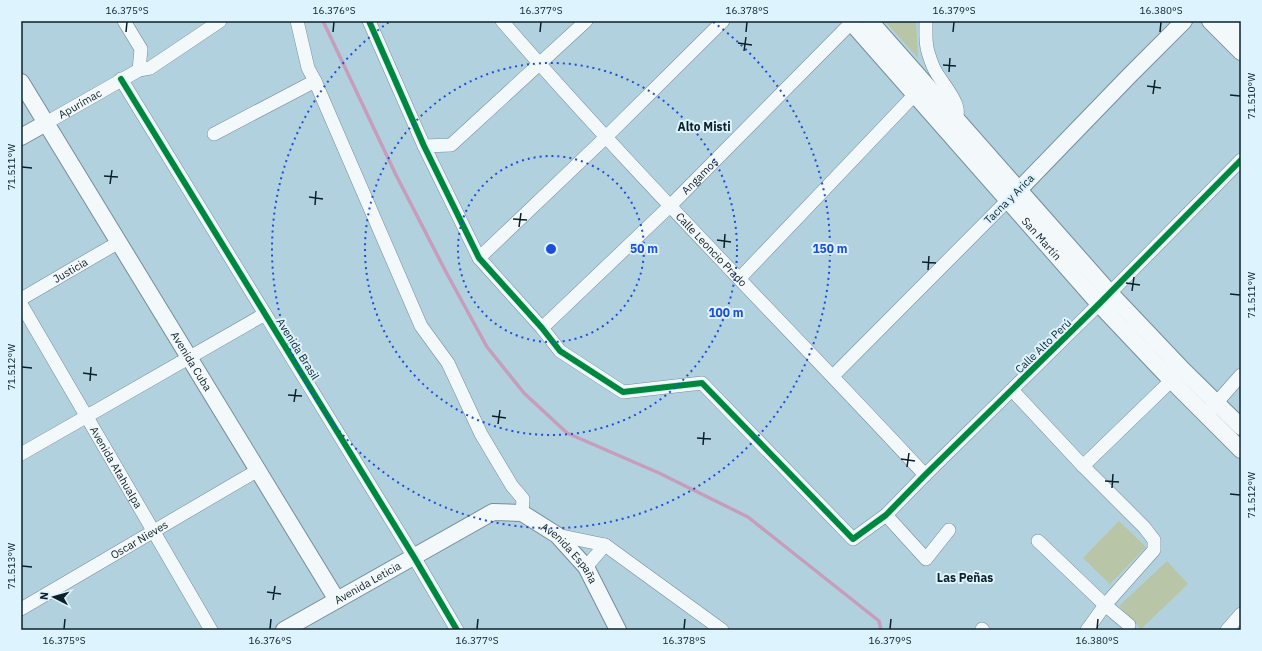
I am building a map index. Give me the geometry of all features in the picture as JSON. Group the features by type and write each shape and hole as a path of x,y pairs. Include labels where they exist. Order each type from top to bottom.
{"street":[{"path":"124,21 140,49 138,70"},
{"name":"Apurímac","path":"21,137 121,79 138,70 150,68 220,21"},
{"path":"297,21 308,68 315,81 420,326 448,363 481,434 512,486 523,499 522,512"},
{"path":"369,21 424,146 479,258 542,328"},
{"name":"Calle Leoncio Prado","path":"502,21 606,137 925,475"},
{"path":"424,146 451,145 586,21"},
{"path":"479,258 606,137 724,21"},
{"name":"San Martín","path":"870,21 920,89"},
{"path":"926,21 927,49 935,70 957,107 958,113 952,124"},
{"name":"Tacna y Arica","path":"833,376 1184,21"},
{"path":"1210,21 1241,52"},
{"path":"1230,21 1241,32"},
{"name":"San Martín","path":"851,22 920,89 952,124 1105,299 1177,375 1206,415 1241,450"},
{"name":"Angamos","path":"542,328 671,205 851,22"},
{"name":"Avenida Brasil","path":"121,79 414,557 457,630"},
{"path":"214,134 315,81"},
{"name":"Avenida Cuba","path":"21,82 337,600"},
{"path":"740,278 920,89"},
{"name":"Calle Alto Perú","path":"542,328 560,351 623,392 702,383 853,539 886,515 1105,299 1241,160"},
{"name":"Justicia","path":"21,299 119,242"},
{"name":"Avenida Atahualpa","path":"21,304 210,630"},
{"path":"21,454 265,314"},
{"path":"1083,466 1177,375"},
{"name":"San Martín","path":"1177,375 1216,403 1241,427"},
{"path":"1206,415 1241,375"},
{"path":"1012,390 1083,466 1144,527 1154,540 1154,550 1105,605 1087,630"},
{"name":"Oscar Nieves","path":"21,609 258,470"},
{"name":"Avenida Leticia","path":"291,628 337,600 493,512 522,512"},
{"name":"Avenida España","path":"522,512 557,535 586,567 618,630"},
{"path":"886,515 926,559 949,530"},
{"path":"557,535 605,545 722,630"},
{"path":"1038,541 1105,605 1129,625"},
{"path":"586,567 605,545"},
{"path":"1228,630 1241,614"}],"green space":[{"path":"885,21 916,21 918,58"},
{"path":"1119,521 1146,547 1110,584 1083,558"},
{"path":"1167,561 1188,584 1141,629 1119,606"}],"waterway":[{"path":"323,21 396,175 446,272 487,347 524,393 567,433 659,473 748,517 879,621 881,630"}],"cycle path":[{"path":"369,21 424,146 479,258 542,328 560,351 623,392 702,383 853,539 886,515 1099,304 1241,160"},
{"path":"121,79 414,557 457,630"}],"district":[{"name":"Alto Misti","path":"704,126"},
{"name":"Las Peñas","path":"965,577"}]}
